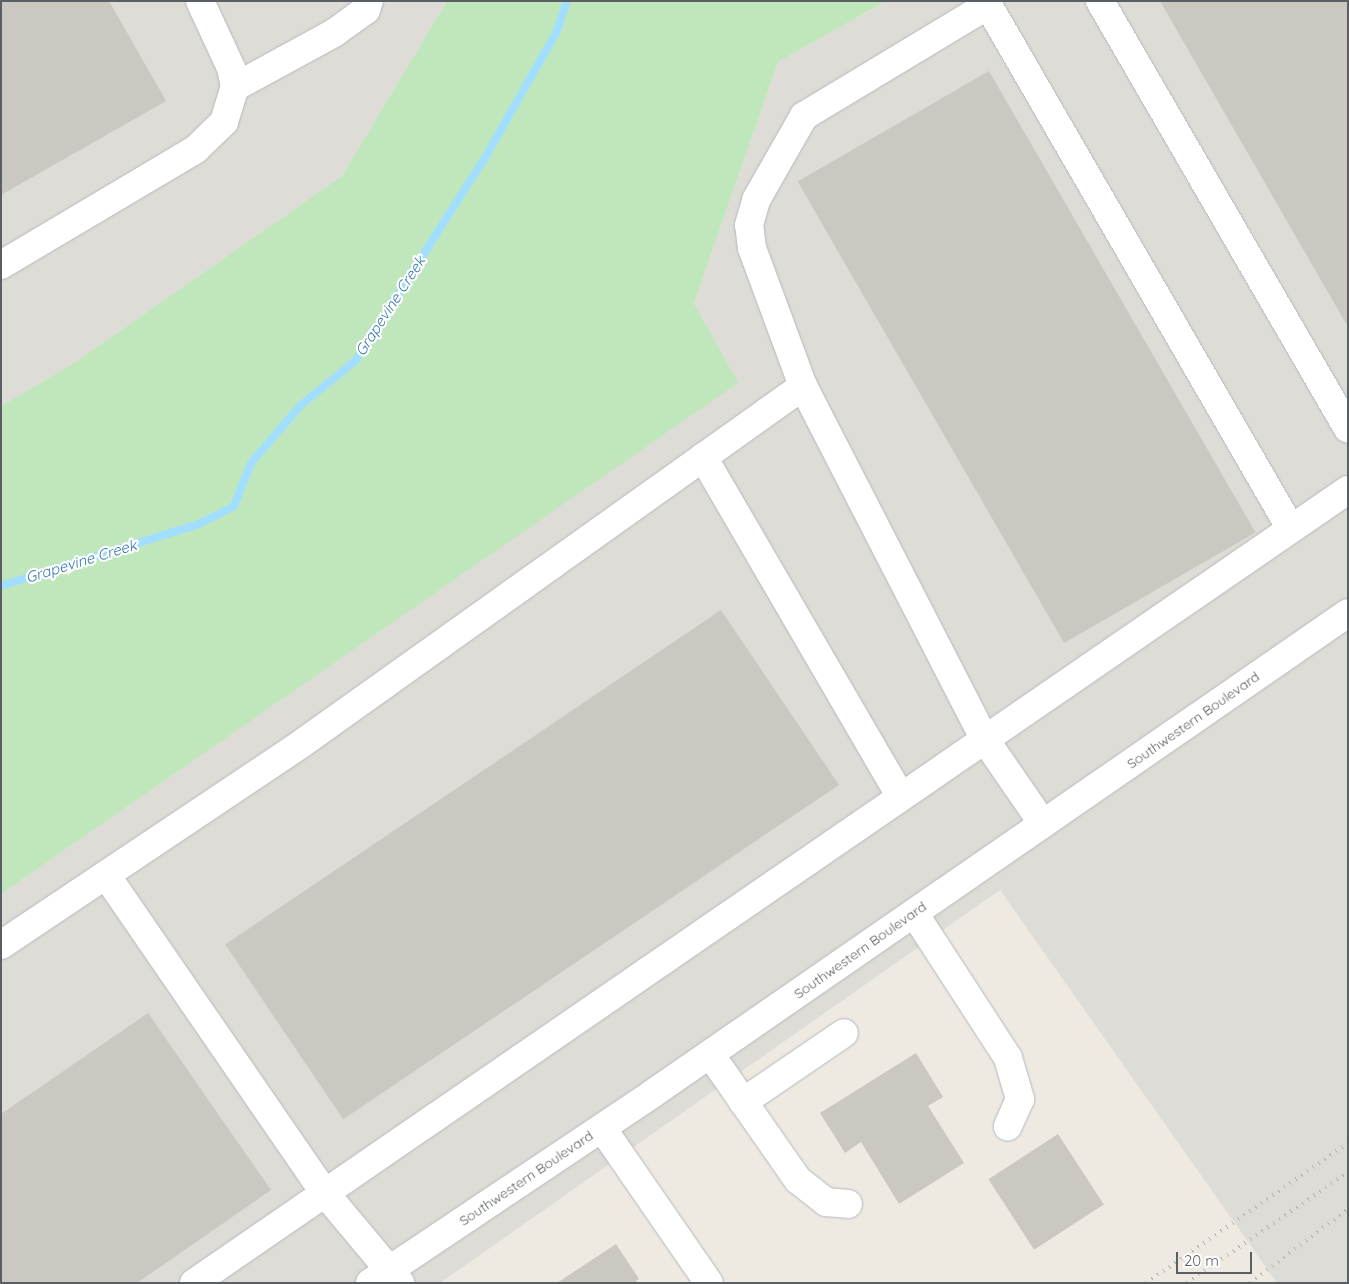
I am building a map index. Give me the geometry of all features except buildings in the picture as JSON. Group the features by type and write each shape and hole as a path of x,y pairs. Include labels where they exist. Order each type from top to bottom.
{"street":[{"path":"1,265 196,149 224,122 235,87 231,68 200,1"},
{"path":"235,87 334,33 366,10 369,1"},
{"path":"1100,1 1348,428"},
{"path":"1043,824 984,738 803,386 752,248 749,225 756,200 804,116 988,5 1291,529"},
{"path":"1,945 301,744 803,386"},
{"path":"704,457 900,796"},
{"path":"194,1283 984,738 1291,529 1343,503"},
{"name":"Southwestern Boulevard","path":"387,1278 1348,613"},
{"path":"106,874 324,1192 387,1278"},
{"path":"914,913 1008,1058 1020,1099 1008,1126"},
{"path":"743,1102 844,1033"},
{"path":"710,1054 798,1180 826,1202 848,1204"},
{"path":"602,1128 709,1283"}],"shaded area":[{"path":"1,1 447,1 342,176 74,363 1,406"},
{"path":"886,1 1348,1 1348,1283 1277,1283 1000,890 440,1283 1,1283 1,894 737,383 694,303 778,62"}],"green space":[{"path":"447,1 886,1 778,62 694,303 738,383 1,894 1,406 74,363 342,176"}],"waterway":[{"name":"Grapevine Creek","path":"1,586 199,524 234,506 251,463 300,406 356,360 487,154 556,33 567,1"}],"railway":[{"path":"1146,1283 1348,1143"},
{"path":"1187,1283 1348,1172"},
{"path":"1250,1283 1348,1209"}]}
